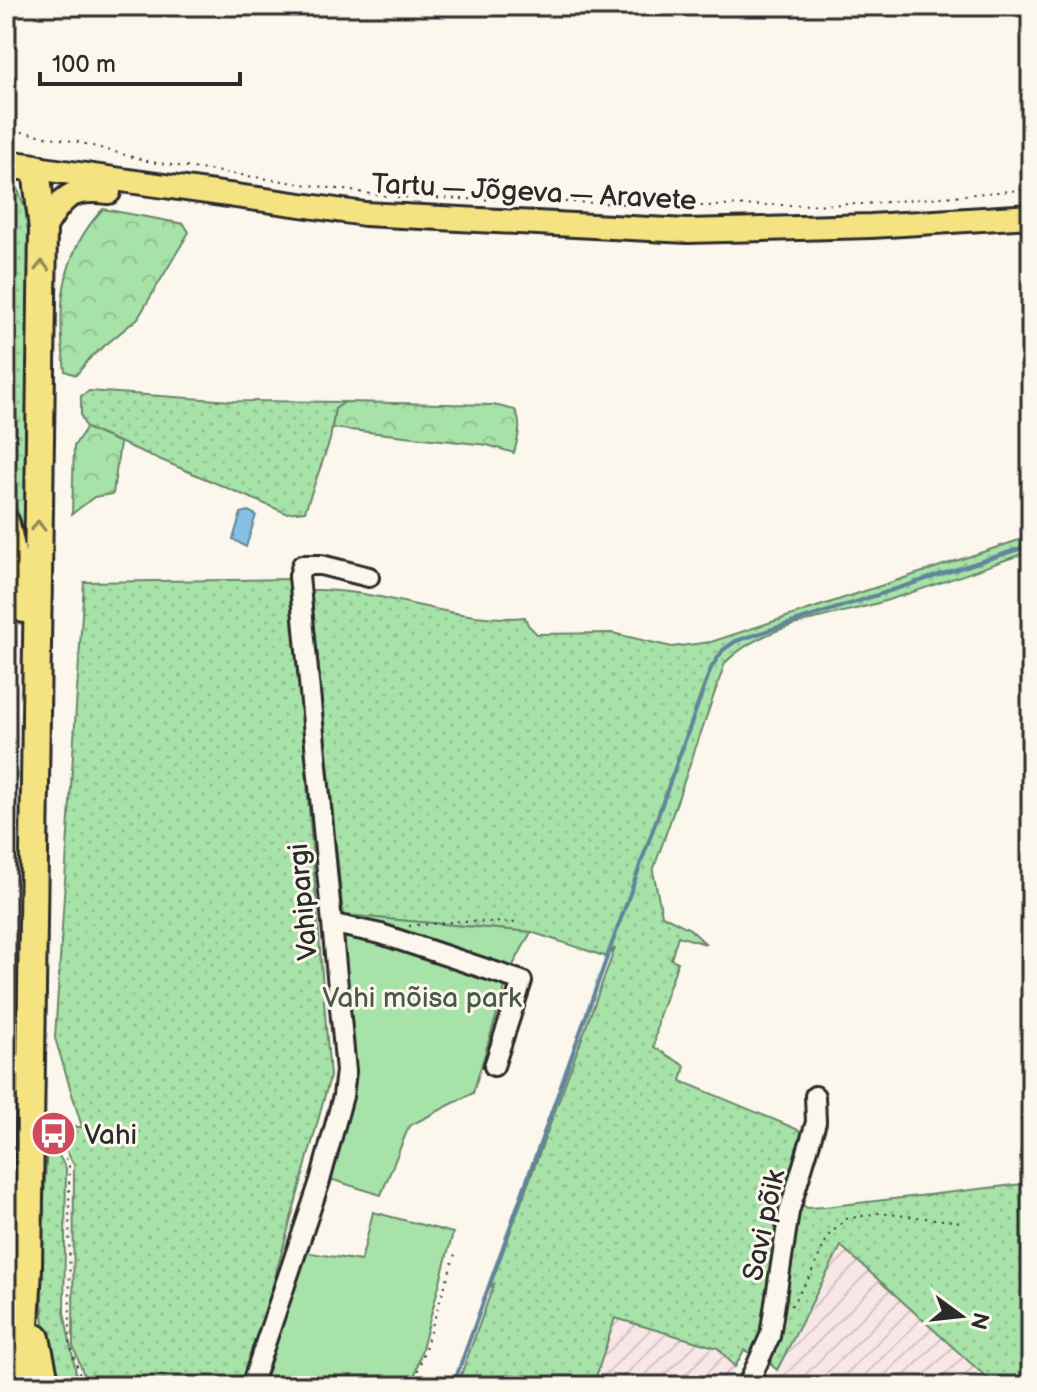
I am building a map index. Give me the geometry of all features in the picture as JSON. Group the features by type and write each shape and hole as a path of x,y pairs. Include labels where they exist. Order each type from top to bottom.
{"highway":[{"path":"6,164 36,168 43,230 28,1267 22,1386"},
{"path":"6,524 20,579 34,716"},
{"path":"28,1267 37,1348 46,1386"}],"main road":[{"name":"Tartu — Jõgeva — Aravete","path":"36,168 386,216 687,231 871,226 1031,216"},
{"path":"43,230 59,204 82,189 203,203 225,196"}],"street":[{"name":"Vahipargi","path":"251,1386 320,1181 343,1096 346,1071 299,576 302,565 312,565 369,577"},
{"path":"334,924 381,934 522,981 494,1066"},
{"name":"Savi põik","path":"747,1386 759,1364 772,1322 789,1212 816,1122 815,1096"}],"path":[{"path":"6,129 78,142 151,162 387,196 700,206 864,204 1031,189"},
{"path":"381,934 430,923 521,923"},
{"path":"29,1133 62,1151 69,1164 70,1343 83,1386"},
{"path":"772,1322 789,1309 810,1276 828,1236 846,1219 879,1213 962,1222"},
{"path":"413,1386 455,1254"}],"shaded area":[{"path":"841,1246 996,1386 769,1386"},
{"path":"615,1317 718,1348 735,1367 726,1386 593,1386"}],"green space":[{"path":"6,177 19,192 30,222 25,531 6,482"},
{"path":"103,209 184,224 189,232 138,318 91,357 76,375 65,371 61,327 64,285 77,245"},
{"path":"89,391 232,401 345,402 335,409 330,440 305,511 286,513 86,428 81,416 81,396"},
{"path":"345,402 494,405 515,410 519,426 514,453 487,445 332,428 335,409"},
{"path":"86,428 120,443 113,494 94,497 72,514 74,446"},
{"path":"1031,536 1031,551 885,601 779,630 741,650 725,663 653,871 662,915 690,929 706,944 678,936 671,959 678,962 659,1016 654,1047 685,1066 681,1081 806,1133 778,1221 774,1269 754,1355 744,1350 735,1367 718,1348 615,1318 593,1386 457,1386 494,1284 490,1287 615,948 607,957 531,932 343,915 311,590 365,594 471,615 525,617 537,634 612,633 672,647 711,642"},
{"path":"291,579 330,1077 245,1386 88,1386 73,1346 74,1165 63,1144 54,1140 51,1127 82,1127 55,1038 84,582"},
{"name":"Vahi mõisa park","path":"343,915 531,932 510,971 473,1093 409,1126 381,1195 330,1179 328,1172 346,1111 340,947"},
{"path":"6,1131 21,1131 10,1385 6,1385"},
{"path":"47,1146 58,1154 66,1168 64,1312 77,1378 73,1383 58,1385 44,1326 42,1296"},
{"path":"1031,1183 1031,1386 996,1386 841,1246 777,1370 770,1364 784,1280 797,1230 799,1202 807,1208 824,1207"},
{"path":"373,1212 453,1233 412,1386 255,1386 305,1252 361,1261"}],"water":[{"path":"248,511 256,515 246,547 233,539 241,513"}],"waterway":[{"path":"453,1386 711,668 723,650 736,641 1031,545"}],"place":[{"name":"Vahi","path":"53,1134"}]}
